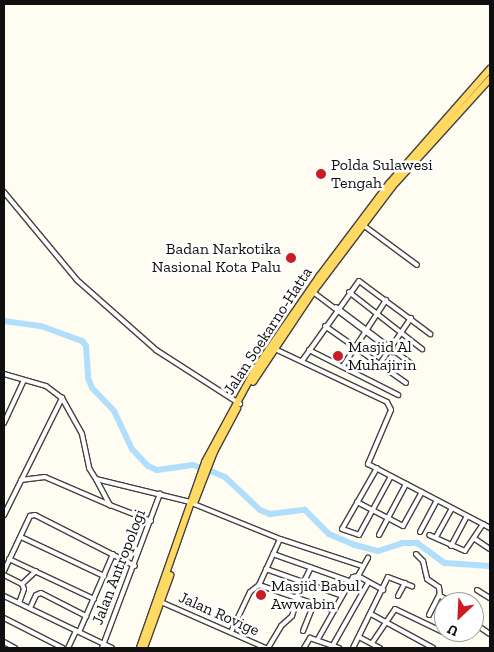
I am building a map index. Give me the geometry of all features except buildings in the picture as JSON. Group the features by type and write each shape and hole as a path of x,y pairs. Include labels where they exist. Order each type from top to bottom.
{"main road":[{"name":"Jalan Soekarno-Hatta","path":"144,648 207,462 239,403 298,309 353,235 490,69"},
{"name":"Jalan Soekarno-Hatta","path":"239,403 298,309 313,292 353,235 363,226 436,134 490,79"},
{"name":"Jalan Soekarno-Hatta","path":"140,648 161,602 192,503"}],"street":[{"path":"4,192 77,280 156,350 239,403"},
{"path":"363,226 417,265"},
{"path":"302,361 336,308 360,280 430,334"},
{"path":"313,292 413,365"},
{"path":"349,292 422,349"},
{"path":"343,366 364,330 386,300"},
{"path":"378,365 391,350 411,318"},
{"path":"325,326 406,383"},
{"path":"274,348 373,394 391,406 368,462 490,528"},
{"path":"309,350 398,395"},
{"path":"4,374 46,386 62,398 82,434 89,468 110,505"},
{"path":"4,423 24,380"},
{"path":"4,515 62,398"},
{"path":"377,468 342,529 359,535 391,476"},
{"path":"21,480 45,477 150,521"},
{"path":"96,479 192,503 280,539 362,566"},
{"path":"379,535 406,484"},
{"path":"357,502 389,517 403,526 422,492"},
{"name":"Jalan Antropologi","path":"102,646 135,566 160,494"},
{"path":"420,532 437,500"},
{"path":"436,537 452,508"},
{"path":"4,571 30,516 35,514 135,566"},
{"path":"451,546 467,516"},
{"path":"429,535 451,546 467,551 483,524"},
{"path":"21,537 104,576"},
{"path":"231,632 250,592 259,585 280,539"},
{"path":"474,539 490,549"},
{"path":"68,648 86,616 113,554"},
{"path":"273,554 349,581"},
{"path":"416,554 423,561 427,579 440,587 439,592"},
{"path":"318,639 340,595 349,581 358,576 368,558"},
{"path":"9,559 94,599"},
{"path":"267,648 281,626 292,616 297,598 311,567"},
{"path":"266,569 340,595"},
{"path":"22,584 36,572"},
{"path":"4,575 22,584 24,589 19,603"},
{"path":"358,576 383,590"},
{"path":"353,648 390,576 412,586"},
{"path":"333,645 368,583"},
{"path":"398,596 405,583"},
{"path":"259,585 332,610"},
{"path":"477,590 490,598"},
{"path":"30,608 36,595 41,593 86,616"},
{"path":"4,596 78,631 102,646 112,648"},
{"name":"Jalan Rovige","path":"161,602 267,648"},
{"path":"303,631 314,604"},
{"path":"429,615 434,605"},
{"path":"372,643 395,609 434,628"},
{"path":"370,614 433,648"},
{"path":"4,618 63,648"},
{"path":"359,637 380,648"},
{"path":"304,648 309,639 318,639 340,648"},
{"path":"4,642 15,648"}],"waterway":[{"path":"4,321 41,326 82,341 86,346 88,378 92,388 114,411 132,449 148,466 157,470 193,465 213,472 225,477 260,510 270,514 305,510 329,534 355,545 378,551 402,543 417,543 445,563 490,566"}],"place":[{"name":"Polda Sulawesi Tengah","path":"321,174"},
{"name":"Badan Narkotika Nasional Kota Palu","path":"291,258"},
{"name":"Masjid Al Muhajirin","path":"338,356"},
{"name":"Masjid Babul Awwabin","path":"261,595"}]}
